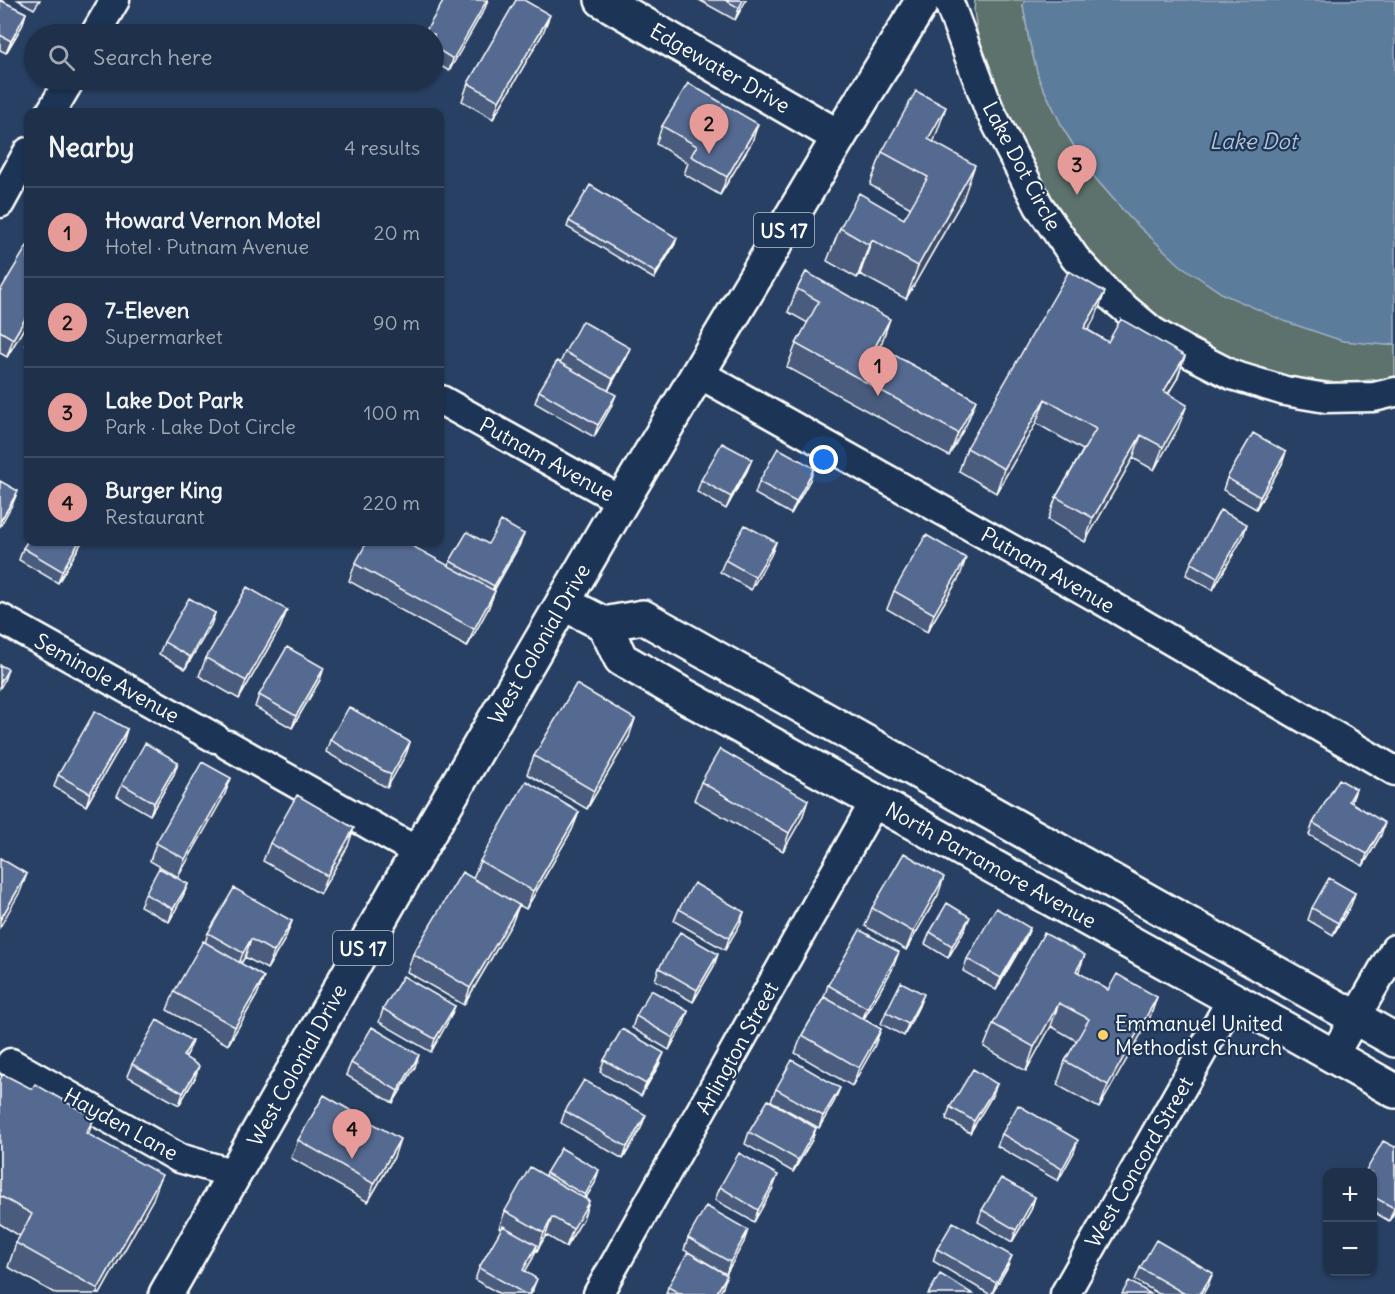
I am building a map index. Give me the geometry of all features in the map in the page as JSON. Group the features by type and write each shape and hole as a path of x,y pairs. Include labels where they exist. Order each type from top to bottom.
{"main road":[{"name":"Edgewater Drive","path":"602,0 839,137"},
{"name":"West Colonial Drive","path":"166,1294 418,852 622,501 923,0"},
{"path":"563,603 604,624 643,617 1395,1040"},
{"name":"North Parramore Avenue","path":"604,624 621,658 685,696 1395,1091"}],"street":[{"path":"101,24 115,0"},
{"name":"Lake Dot Circle","path":"948,0 989,109 1039,206 1075,258 1109,295 1152,331 1232,375 1286,391 1326,398 1374,397 1395,392"},
{"path":"53,108 64,90"},
{"path":"0,203 19,164"},
{"name":"Putnam Avenue","path":"698,373 1100,599 1395,771"},
{"name":"Putnam Avenue","path":"444,402 622,501"},
{"name":"Seminole Avenue","path":"0,618 418,852"},
{"name":"Arlington Street","path":"598,1294 875,801"},
{"path":"1333,1056 1395,949"},
{"name":"West Concord Street","path":"1065,1294 1232,999"},
{"name":"Hayden Lane","path":"11,1063 179,1158 235,1174"}],"green space":[{"path":"975,0 1025,0 1023,5 1029,40 1039,79 1064,130 1090,172 1130,218 1180,264 1223,294 1386,345 1395,344 1395,377 1345,383 1308,380 1270,373 1224,355 1174,331 1100,270 1024,160 981,57 974,11"}],"water":[{"name":"Lake Dot","path":"1025,0 1395,0 1395,344 1343,341 1284,321 1223,294 1180,265 1130,218 1090,172 1064,130 1039,79 1029,40 1023,5"}],"building":[{"path":"0,0 26,13 11,41 0,35"},
{"path":"444,0 487,0 453,59 444,53 444,24 430,24"},
{"path":"516,0 524,0 550,15 499,101 468,83"},
{"path":"725,0 743,0 739,8"},
{"path":"688,83 758,124 727,177 691,156 697,146 662,126"},
{"path":"916,91 946,107 928,139 975,165 918,266 872,240 869,245 840,228 859,193 904,219 928,177 882,152"},
{"path":"590,185 677,238 656,273 569,221"},
{"path":"24,251 24,321 13,339 0,331 0,291"},
{"path":"1069,271 1105,292 1084,328 1108,342 1121,319 1185,356 1164,391 1187,405 1163,447 1141,435 1093,518 1056,497 1096,429 1045,399 1004,469 967,448"},
{"path":"806,272 890,319 876,345 976,400 958,433 796,344 819,301 797,289"},
{"path":"582,321 630,348 613,379 565,352"},
{"path":"557,361 616,395 598,425 539,391"},
{"path":"1253,433 1286,452 1260,497 1227,478"},
{"path":"722,443 752,459 731,497 701,480"},
{"path":"778,448 814,468 796,502 759,482"},
{"path":"0,481 18,491 0,522"},
{"path":"1220,510 1247,524 1217,578 1191,563"},
{"path":"501,521 524,534 494,586 450,561 467,532 488,544"},
{"path":"745,525 776,542 755,577 725,560"},
{"path":"926,535 966,558 934,614 894,591"},
{"path":"24,546 77,546 62,571 23,548"},
{"path":"365,546 412,546 495,591 474,629 355,564"},
{"path":"247,587 287,610 246,681 206,658"},
{"path":"189,598 215,613 190,657 164,642"},
{"path":"287,647 324,668 296,716 259,695"},
{"path":"0,665 8,669 0,683"},
{"path":"576,684 635,719 594,791 534,756"},
{"path":"349,707 410,742 391,775 330,740"},
{"path":"95,711 127,729 90,793 58,775"},
{"path":"145,743 178,762 154,803 122,784"},
{"path":"720,749 808,800 789,833 701,782"},
{"path":"202,762 231,778 185,859 156,843"},
{"path":"1339,779 1356,789 1349,801 1385,823 1367,854 1313,823"},
{"path":"526,781 579,812 533,891 480,861"},
{"path":"297,795 354,828 327,876 270,843"},
{"path":"904,853 944,877 913,932 872,908"},
{"path":"0,858 27,874 0,920"},
{"path":"159,868 188,884 173,909 145,894"},
{"path":"462,872 519,905 470,988 413,954"},
{"path":"1329,878 1355,893 1338,923 1312,908"},
{"path":"694,883 744,912 729,938 679,909"},
{"path":"234,888 292,921 274,952 251,939 243,953 208,933"},
{"path":"947,903 970,917 952,946 930,932"},
{"path":"996,908 1030,928 1001,978 967,959"},
{"path":"860,930 899,952 867,1008 828,985"},
{"path":"680,932 718,954 697,990 659,968"},
{"name":"Emmanuel United Methodist Church","path":"1044,933 1085,955 1076,971 1108,990 1117,974 1157,997 1108,1085 1065,1061 1089,1019 1059,1003 1034,1047 993,1024"},
{"path":"203,941 264,977 235,1027 174,992"},
{"path":"403,976 455,1006 435,1039 383,1009"},
{"path":"901,982 924,994 908,1024 886,1012"},
{"path":"651,990 688,1011 673,1038 636,1016"},
{"path":"824,997 881,1029 859,1068 802,1035"},
{"path":"157,1020 192,1041 183,1056 199,1066 183,1093 132,1064"},
{"path":"372,1027 419,1055 398,1091 351,1063"},
{"path":"622,1029 664,1053 646,1084 604,1060"},
{"path":"792,1060 840,1088 823,1116 776,1089"},
{"path":"973,1069 997,1084 974,1121 950,1107"},
{"path":"3,1074 32,1089 35,1084 94,1118 86,1133 162,1175 98,1289 16,1243 32,1214 0,1196 0,1080"},
{"path":"584,1080 646,1115 627,1147 565,1111"},
{"path":"324,1095 400,1139 374,1184 298,1140"},
{"path":"768,1100 816,1128 798,1160 749,1132"},
{"path":"1018,1105 1078,1140 1062,1169 1002,1134"},
{"path":"1383,1141 1395,1147 1394,1208 1377,1199 1377,1168 1368,1168"},
{"path":"561,1148 599,1170 585,1195 546,1173"},
{"path":"739,1153 778,1175 758,1210 720,1187"},
{"path":"530,1167 589,1201 573,1229 552,1217 544,1233 505,1211"},
{"path":"1001,1178 1035,1197 1016,1230 982,1210"},
{"path":"706,1206 748,1230 730,1262 688,1238"},
{"path":"953,1222 1012,1256 996,1283 937,1249"},
{"path":"503,1226 537,1245 523,1270 537,1279 529,1294 525,1294 479,1268"},
{"path":"1156,1240 1213,1273 1200,1294 1185,1294 1140,1268"},
{"path":"688,1252 727,1275 716,1294 681,1294 668,1287"},
{"path":"940,1274 973,1294 928,1294"},
{"path":"1129,1281 1151,1294 1122,1294"}],"place":[{"name":"7-Eleven","path":"709,154"},
{"name":"Lake Dot Park","path":"1077,195"},
{"name":"Howard Vernon Motel","path":"878,396"},
{"name":"Emmanuel United Methodist Church","path":"1103,1035"},
{"name":"Burger King","path":"352,1159"}]}
